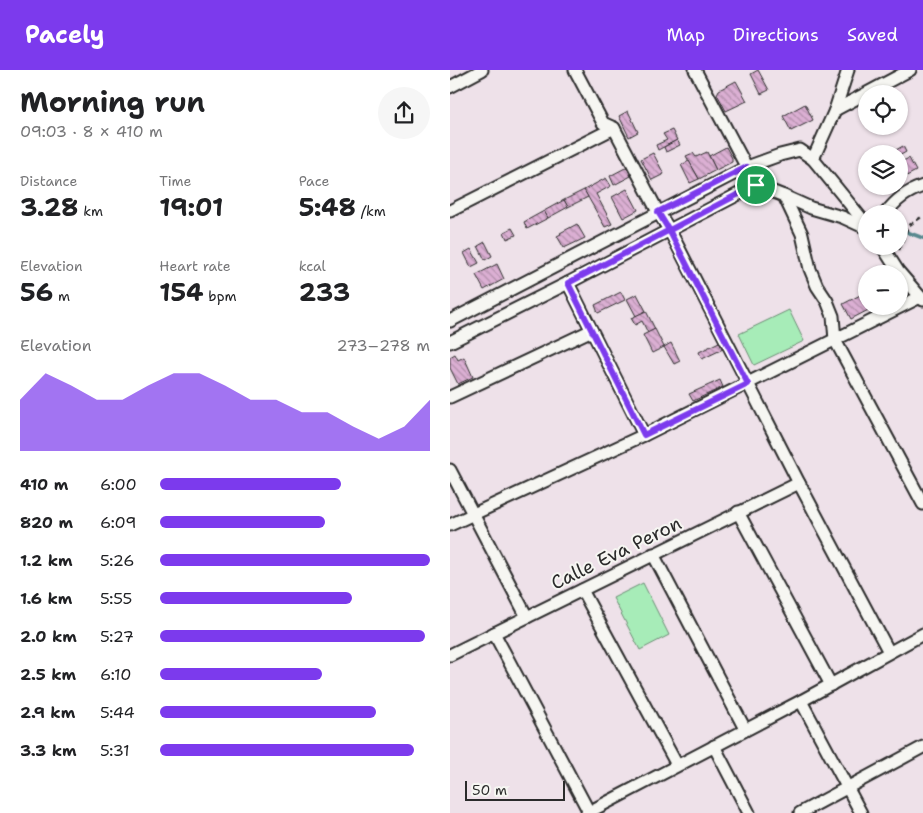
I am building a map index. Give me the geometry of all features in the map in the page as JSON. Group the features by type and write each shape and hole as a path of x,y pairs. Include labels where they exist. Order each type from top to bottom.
{"street":[{"path":"450,87 466,74 482,70"},
{"path":"574,70 603,123 614,128 889,652"},
{"path":"813,158 835,110 848,70"},
{"path":"835,110 910,70"},
{"path":"698,71 756,185 811,208 842,217 858,224"},
{"path":"450,211 614,128"},
{"path":"450,321 747,167 780,155 800,150 813,158 858,214"},
{"path":"450,342 756,185"},
{"path":"892,205 903,195 923,186"},
{"path":"784,196 802,234 810,268 817,286 827,301 832,316 835,340 923,504"},
{"path":"450,525 644,435 922,299 898,271 888,255"},
{"path":"568,283 590,331 644,435"},
{"path":"450,397 590,331"},
{"path":"450,470 527,617"},
{"name":"Calle Eva Peron","path":"450,655 799,483"},
{"path":"738,512 831,685"},
{"path":"652,554 745,729"},
{"path":"582,590 677,765"},
{"path":"494,633 588,812 801,701 923,634"},
{"path":"801,701 861,813"},
{"path":"714,746 749,813"},
{"path":"800,813 923,747"}],"path":[{"path":"908,226 923,216"}],"green space":[{"path":"789,310 804,341 754,365 739,334"},
{"path":"643,583 669,635 640,650 613,598"}],"building":[{"path":"758,70 769,90 761,94 751,74"},
{"path":"736,81 747,101 726,111 717,94 719,90"},
{"path":"805,104 813,120 791,131 783,116"},
{"path":"628,111 638,132 629,137 619,116"},
{"path":"672,130 677,140 658,150 656,145 667,140 663,134"},
{"path":"677,140 680,145 666,152 664,147"},
{"path":"726,147 732,162 716,170 709,156"},
{"path":"707,152 716,170 699,179 686,156 693,153 696,157"},
{"path":"653,153 664,174 652,180 641,159"},
{"path":"908,158 916,171 908,175"},
{"path":"689,161 699,179 690,183 681,165"},
{"path":"627,167 631,176 614,185 610,176"},
{"path":"606,178 611,186 596,194 612,224 605,227 584,190"},
{"path":"627,189 638,210 623,218 612,197"},
{"path":"584,190 588,197 568,207 564,200"},
{"path":"564,200 568,207 548,218 544,211"},
{"path":"544,211 548,218 527,229 524,222"},
{"path":"577,224 585,238 564,248 557,236"},
{"path":"512,228 516,235 507,239 504,232"},
{"path":"485,242 492,256 485,260 478,246"},
{"path":"471,249 479,263 471,267 464,253"},
{"path":"497,264 504,279 484,290 476,275"},
{"path":"621,292 625,300 598,313 595,305"},
{"path":"637,294 646,311 636,316 627,299"},
{"path":"858,296 859,315 851,319 843,304"},
{"path":"646,311 655,329 648,333 642,321 635,325 631,318"},
{"path":"655,329 664,347 652,353 643,335"},
{"path":"719,342 723,349 702,359 699,352"},
{"path":"671,343 680,361 674,364 664,347"},
{"path":"455,354 458,360 464,357 473,377 458,384 450,368 450,357"},
{"path":"720,380 723,387 693,401 689,394"}],"waterway":[{"path":"908,232 923,238"}],"route":[{"path":"756,185 669,230 568,283 590,331 644,435 748,384 669,230 658,212 747,167 756,185"}]}
